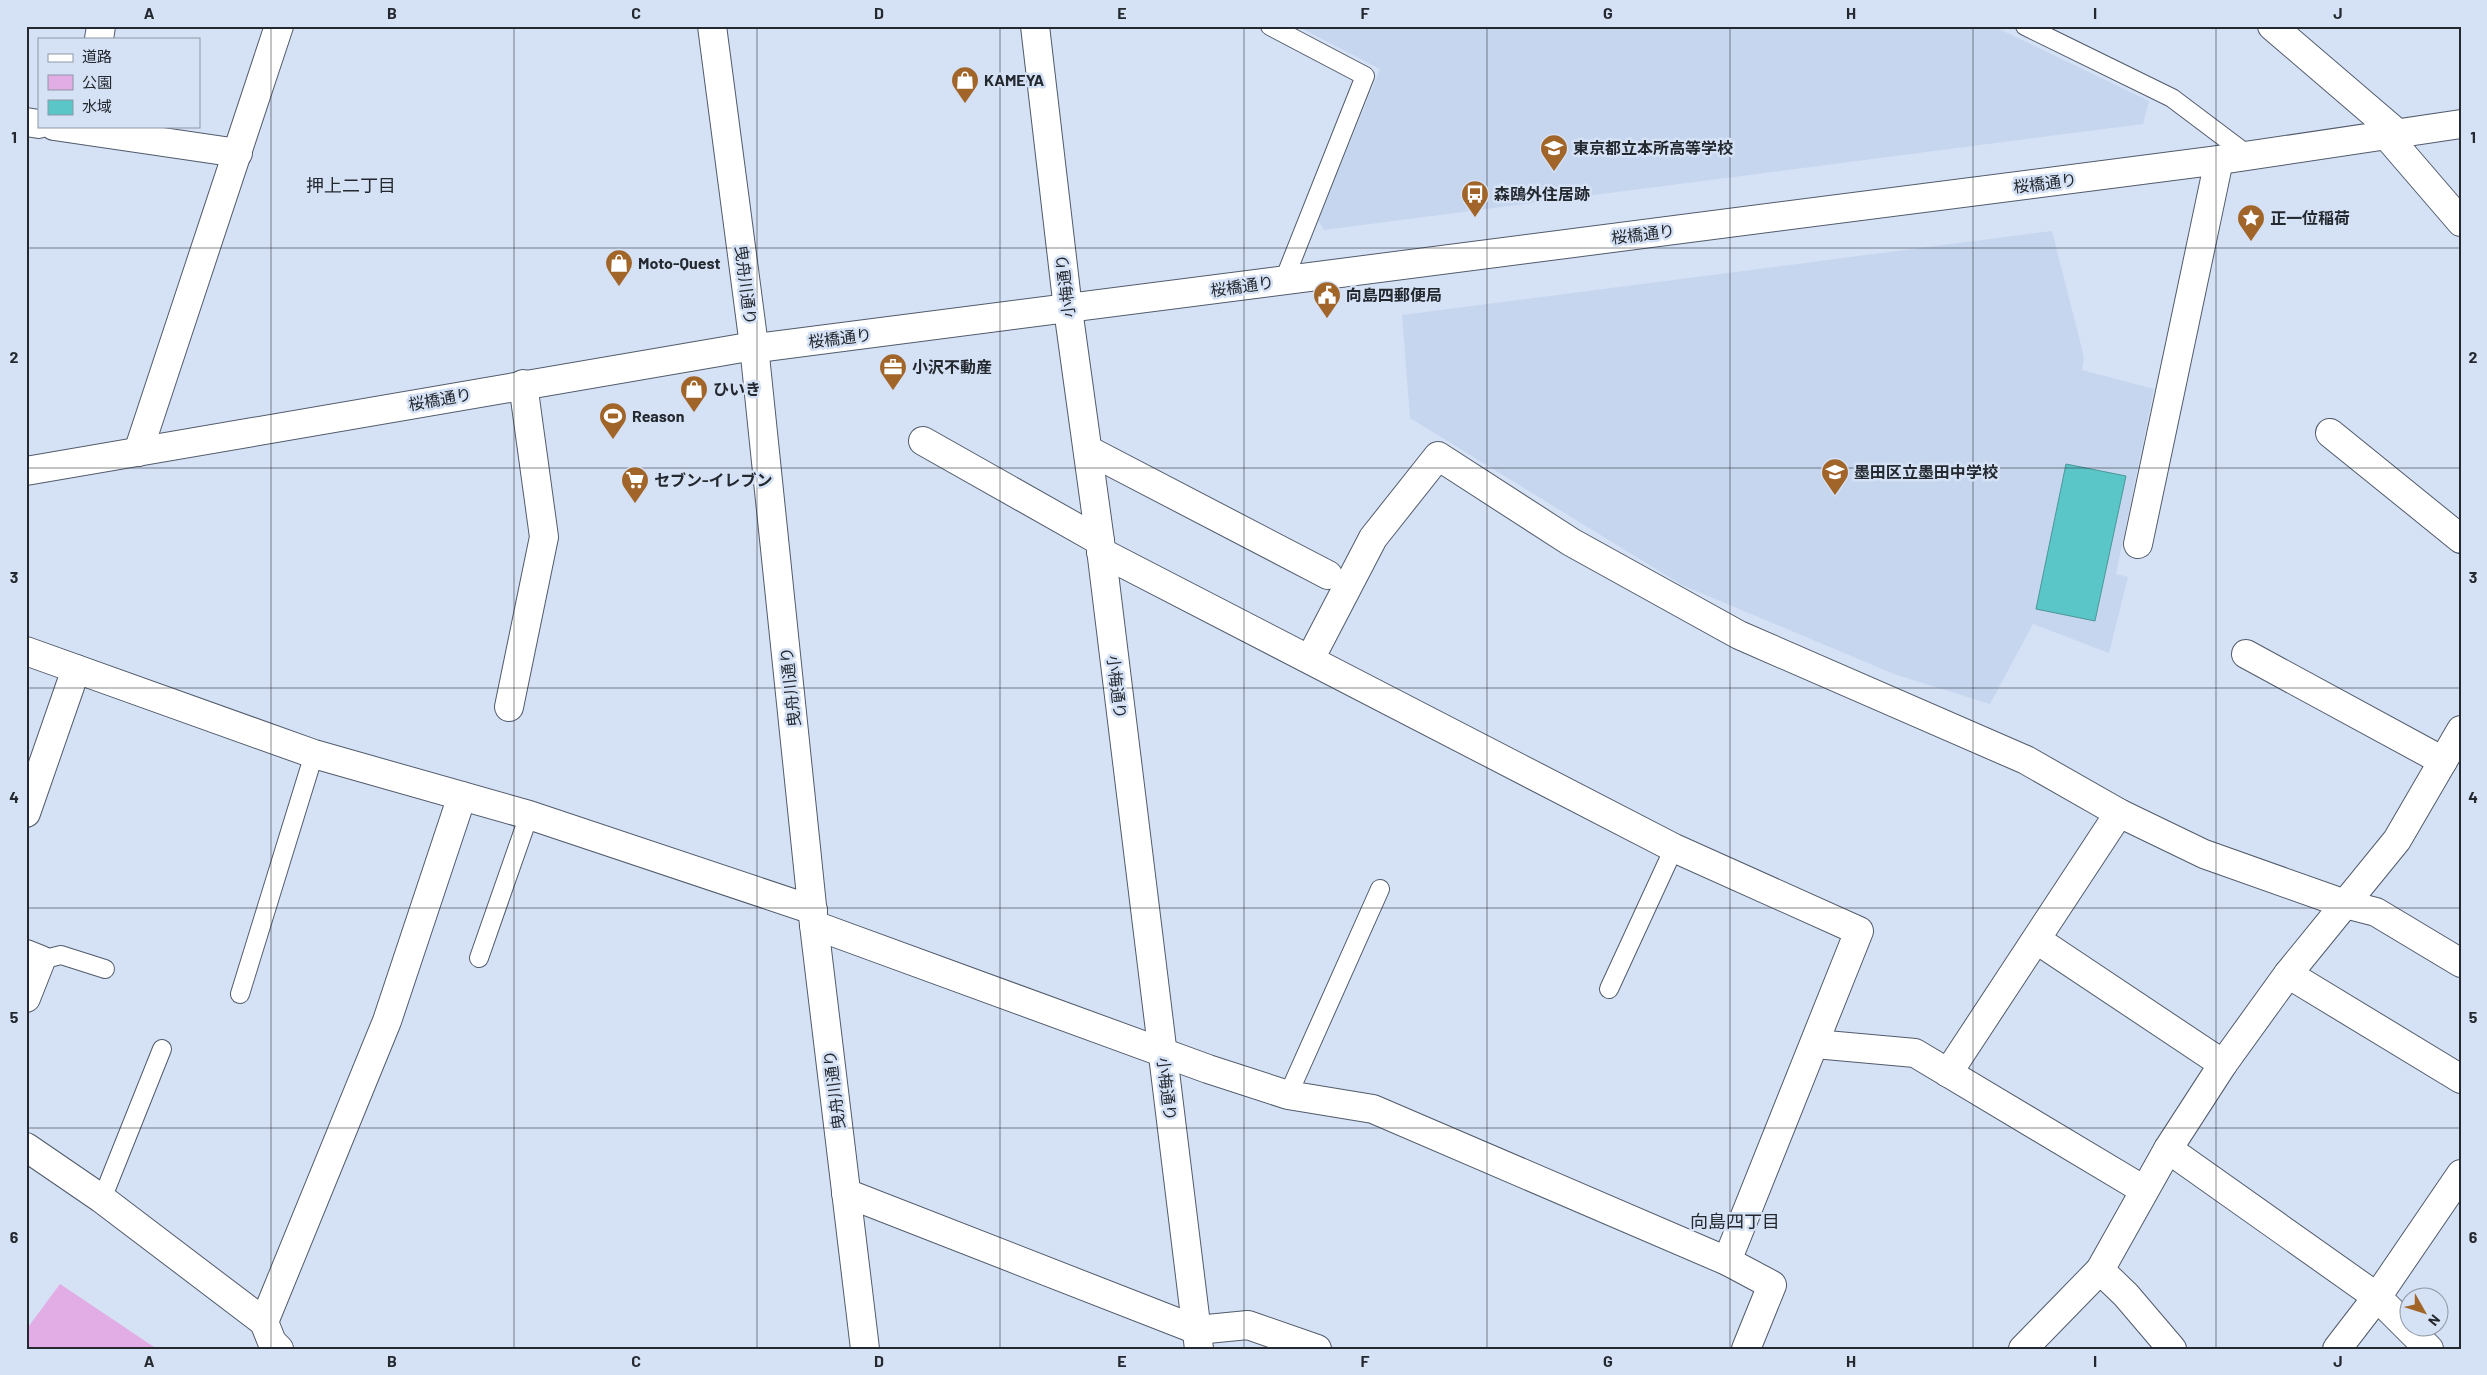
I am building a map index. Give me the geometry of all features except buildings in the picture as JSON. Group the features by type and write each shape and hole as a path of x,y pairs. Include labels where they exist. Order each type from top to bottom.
{"street":[{"path":"138,452 279,26"},
{"name":"曳舟川通り","path":"712,26 754,346 813,917 865,1349"},
{"name":"小梅通り","path":"1035,26 1068,309 1088,450 1198,1339"},
{"path":"2272,26 2392,135 2461,222"},
{"name":"桜橋通り","path":"26,471 523,384 754,346 765,347 1068,309 2219,160 2461,124"},
{"path":"84,128 238,153"},
{"path":"2138,544 2219,160"},
{"path":"509,707 544,537 523,384"},
{"path":"2330,433 2461,539"},
{"path":"923,441 1100,546 1310,659 1674,848 1859,932 1727,1261"},
{"path":"1088,450 1328,575"},
{"path":"1310,659 1372,538 1438,456 1571,542 1739,635 2026,760 2119,813 2204,854 2345,904 2376,912 2461,963"},
{"path":"26,651 314,754 529,815 813,917 1163,1054 1288,1095 1373,1110 1727,1261 1772,1285 1746,1349"},
{"path":"2246,654 2443,761"},
{"path":"26,813 76,669"},
{"path":"2023,1349 2100,1270 2168,1148 2223,1064 2288,974 2397,840 2461,730"},
{"path":"26,1147 102,1199 271,1340 387,1021 462,796"},
{"path":"1948,1073 2119,813"},
{"path":"2037,940 2223,1064"},
{"path":"26,998 34,957"},
{"path":"2288,974 2461,1079"},
{"path":"1815,1044 1915,1054 2144,1190"},
{"path":"2168,1148 2377,1297 2429,1349"},
{"path":"2338,1349 2377,1297 2461,1174"},
{"path":"846,1193 1198,1339 1248,1325 1317,1349"},
{"path":"2100,1270 2126,1294 2172,1349"}],"lane":[{"path":"1270,26 1365,76 1284,280"},
{"path":"2026,26 2172,98 2249,156"},
{"path":"240,994 314,754"},
{"path":"479,958 529,815"},
{"path":"1609,989 1674,848"},
{"path":"1288,1095 1380,889"},
{"path":"34,957 61,955 105,969"},
{"path":"102,1199 162,1048"}],"shaded area":[{"name":"東京都立本所高等学校","path":"1297,26 1993,26 2149,101 2143,124 1324,230 1318,220 1380,69"},
{"name":"墨田区立墨田中学校","path":"2052,231 2084,357 2082,370 2154,389 2116,574 2128,577 2109,653 2033,624 1990,704 1894,674 1682,585 1410,418 1402,315"}],"green space":[{"path":"60,1284 157,1349 26,1349 26,1330"}],"water":[{"path":"2066,464 2126,476 2095,621 2036,609"}],"place":[{"name":"KAMEYA","path":"965,104"},
{"name":"東京都立本所高等学校","path":"1554,172"},
{"name":"森鴎外住居跡","path":"1475,218"},
{"name":"正一位稲荷","path":"2251,242"},
{"name":"Moto-Quest","path":"619,287"},
{"name":"向島四郵便局","path":"1327,319"},
{"name":"小沢不動産","path":"893,391"},
{"name":"ひいき","path":"694,413"},
{"name":"Reason","path":"613,440"},
{"name":"墨田区立墨田中学校","path":"1835,496"},
{"name":"セブン-イレブン","path":"635,504"}],"district":[{"name":"押上二丁目","path":"351,186"},
{"name":"向島四丁目","path":"1735,1222"}]}
